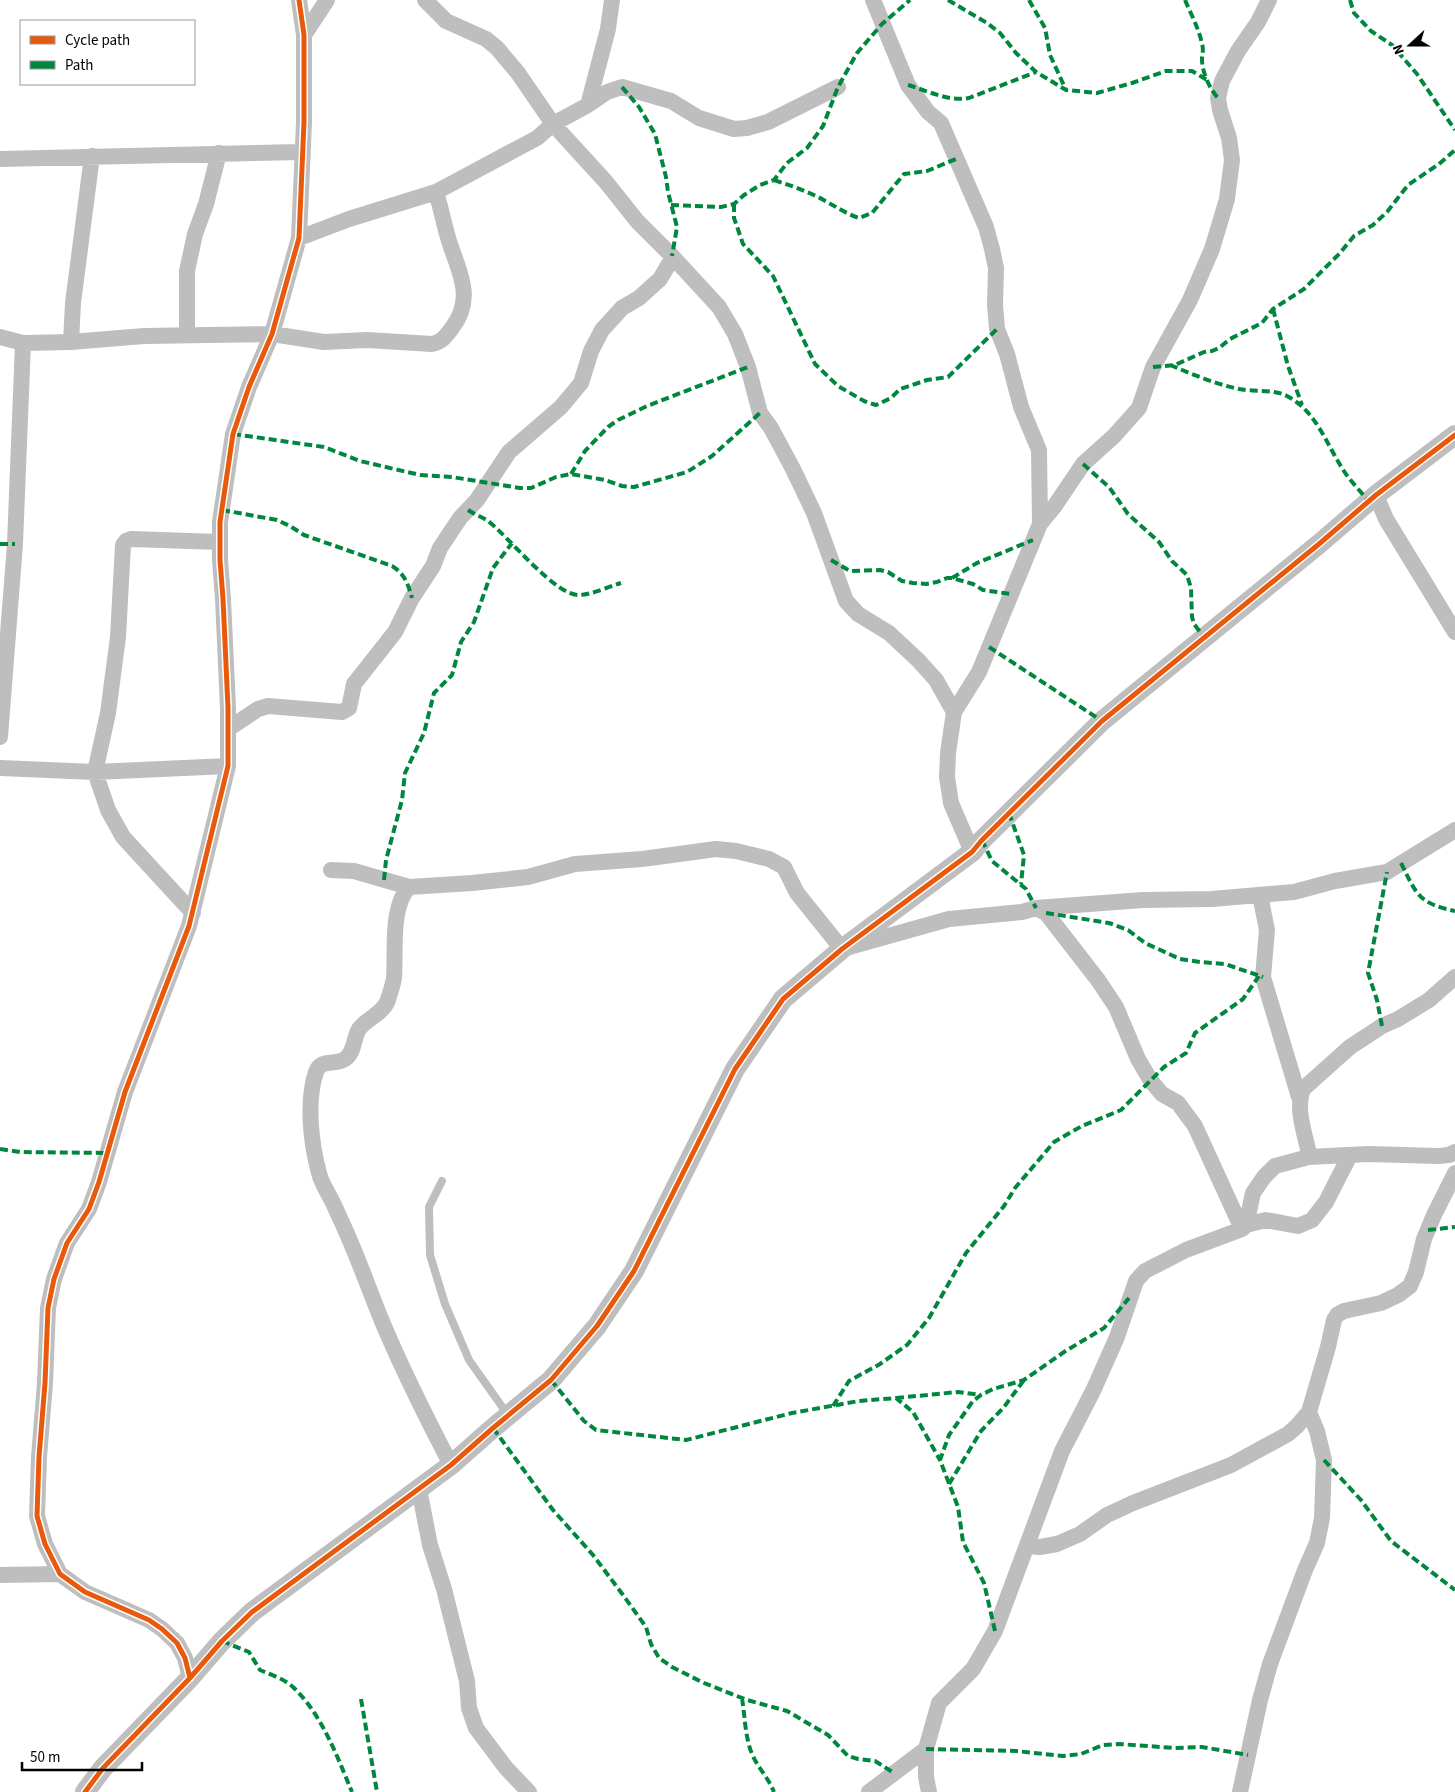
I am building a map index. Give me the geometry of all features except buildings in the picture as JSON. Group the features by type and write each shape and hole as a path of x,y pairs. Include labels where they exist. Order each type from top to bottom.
{"street":[{"path":"190,1678 185,1658 177,1643 162,1629 149,1620 85,1592 60,1574 45,1544 37,1516 47,1316 54,1279 67,1243 89,1208 100,1182 125,1092 167,986 193,913 228,766 220,560 221,516 233,434 249,387 272,334 299,238 304,35 299,0"},
{"path":"304,35 326,0"},
{"path":"425,0 446,21 486,39 497,48 518,73 553,124 606,182 637,221 673,257 719,308 735,334 748,367 760,413 793,469 814,513 846,601 858,614 889,633 918,660 936,680 954,712"},
{"path":"588,105 608,29 612,0"},
{"path":"873,0 908,85 928,112 941,123 986,227 996,268 995,305 997,329 1007,354 1021,407 1039,450 1040,524"},
{"path":"972,852 951,803 947,777 948,753 954,712 979,672 1040,524 1083,464 1114,436 1139,408 1153,367 1190,300 1212,249 1227,199 1232,160 1229,138 1218,98 1222,81 1238,51 1258,22 1268,0"},
{"path":"299,238 349,219 436,192 537,138 553,124 607,92 622,87 670,101 700,118 734,129 748,128 768,122 838,87"},
{"path":"0,159 302,152"},
{"path":"187,335 187,271 195,234 206,204 219,153"},
{"path":"71,342 73,303 92,156"},
{"path":"0,337 23,343 71,342 144,336 272,334 324,342 367,340 438,343 445,339 460,318 465,293 436,192"},
{"path":"228,729 258,709 268,706 342,712 349,708 354,684 395,632 412,598 433,566 440,548 460,518 477,500 509,452 561,407 581,383 591,352 602,330 622,308 639,298 660,279 673,257"},
{"path":"0,737 15,544 23,343"},
{"path":"85,1792 103,1768 190,1678 222,1641 252,1612 451,1465 551,1380 596,1326 634,1271 735,1069 783,999 842,949 972,852 1102,721 1319,544 1376,495 1455,435"},
{"path":"1376,495 1386,519 1455,632"},
{"path":"193,913 123,837 108,810 95,772 108,713 118,637 123,546 126,541 131,539 220,542"},
{"path":"0,768 95,772 228,766"},
{"path":"842,949 949,919 1022,912 1036,908 1143,900 1212,899 1294,892 1335,881 1386,872 1455,830"},
{"path":"331,870 354,871 409,887 528,877 575,864 716,849 736,851 769,859 784,868 797,893 842,949"},
{"path":"409,887 402,894 399,903 395,941 394,981 387,1003 376,1016 365,1023 359,1030 352,1051 347,1058 320,1065 314,1082 310,1119 319,1174 348,1236 384,1325 420,1405 451,1465"},
{"path":"1260,895 1267,930 1263,977 1299,1097 1308,1156"},
{"path":"1036,908 1046,913 1103,987 1116,1007 1138,1059 1151,1081 1162,1094 1185,1111 1202,1141 1244,1227"},
{"path":"1299,1097 1303,1089 1316,1075 1350,1047 1382,1026 1398,1019 1429,1000 1455,977"},
{"path":"1244,1227 1253,1193 1264,1177 1275,1166 1308,1156 1438,1156 1449,1155 1455,1152"},
{"path":"929,1792 926,1777 926,1749 939,1703 973,1668 995,1631 1062,1451 1093,1391 1117,1337 1136,1281 1145,1271 1186,1250 1244,1227 1266,1220 1298,1226 1312,1220 1326,1202 1350,1155"},
{"path":"1028,1546 1040,1547 1057,1544 1080,1534 1107,1515 1232,1465 1288,1434 1309,1412 1337,1315 1344,1311 1381,1303 1398,1295 1410,1286 1416,1272 1424,1239 1455,1173"},
{"path":"1240,1792 1260,1700 1270,1664 1317,1543 1322,1518 1324,1460 1317,1431 1309,1412"},
{"path":"418,1489 430,1545 444,1588 467,1680 469,1708 476,1728 506,1768 529,1792"},
{"path":"0,1575 60,1574"},
{"path":"869,1792 926,1749"}],"lane":[{"path":"442,1180 429,1207 430,1255 445,1304 469,1360 508,1415"}],"marked path":[{"path":"671,205 721,207 734,204 760,185 774,180 787,163 807,148 823,126 838,87 857,53 882,24 910,0"},
{"path":"948,0 987,23 1000,33 1016,53 1036,72 1066,90 1097,93 1166,71 1192,71 1207,80"},
{"path":"1029,0 1045,28 1050,55 1066,90"},
{"path":"1185,0 1201,38 1203,48 1202,64 1205,75 1218,98"},
{"path":"1350,0 1354,13 1371,31 1392,45 1417,74 1455,130"},
{"path":"908,85 939,95 961,99 969,98 1036,72"},
{"path":"622,87 639,107 655,134 677,227 672,256"},
{"path":"1153,367 1175,365 1204,352 1212,351 1230,339 1262,323 1273,309 1304,289 1354,236 1373,225 1387,212 1408,185 1439,164 1455,150"},
{"path":"774,180 813,194 859,218 872,213 904,174 927,171 956,159"},
{"path":"734,204 734,218 743,244 773,276 815,364 838,386 864,401 876,405 891,398 900,389 927,380 948,377 997,329"},
{"path":"1273,309 1288,366 1302,405"},
{"path":"1170,365 1221,384 1245,390 1276,392 1297,402 1313,419 1345,472 1368,501"},
{"path":"571,474 585,451 608,427 618,420 647,406 748,367"},
{"path":"233,434 324,447 360,461 420,475 452,477 520,488 531,488 556,477 571,474 634,487 687,472 712,456 760,413"},
{"path":"1083,464 1109,487 1128,514 1159,542 1172,561 1187,575 1191,588 1192,617 1194,624 1204,637"},
{"path":"222,510 277,520 304,535 392,566 400,572 412,598"},
{"path":"468,510 488,521 546,577 558,587 570,593 580,595 621,583"},
{"path":"952,578 977,563 1033,540"},
{"path":"384,880 386,860 402,800 405,773 424,733 434,693 452,675 461,642 474,622 493,568 512,543"},
{"path":"0,544 15,544"},
{"path":"831,560 850,571 880,570 888,572 902,581 926,584 952,578 973,584 983,590 1011,594"},
{"path":"989,647 1102,721"},
{"path":"1009,813 1024,855 1021,884"},
{"path":"982,840 992,861 1026,889 1036,908"},
{"path":"1401,863 1420,896 1433,905 1455,911"},
{"path":"1382,1026 1377,1000 1368,973 1387,872"},
{"path":"1046,913 1109,923 1128,930 1145,943 1180,959 1225,964 1263,977"},
{"path":"833,1406 849,1381 880,1364 907,1345 929,1318 966,1253 1004,1206 1015,1188 1054,1142 1082,1126 1121,1110 1164,1067 1186,1053 1195,1033 1243,999 1259,976"},
{"path":"0,1149 20,1152 108,1153"},
{"path":"1428,1230 1455,1227"},
{"path":"995,1631 984,1583 963,1542 958,1507 940,1460 949,1435 973,1401 993,1389 1024,1380 1064,1352 1104,1328 1129,1298"},
{"path":"551,1380 584,1421 596,1430 686,1440 792,1413 859,1401 896,1398 913,1412 940,1460"},
{"path":"949,1484 981,1431 1004,1407 1024,1380"},
{"path":"896,1398 958,1392 981,1395"},
{"path":"493,1428 553,1510 593,1555 623,1595 646,1627 651,1644 659,1658 672,1667 704,1683 747,1700 787,1711 828,1735 848,1756 875,1761 894,1773"},
{"path":"1324,1460 1361,1500 1391,1541 1455,1590"},
{"path":"222,1641 249,1652 260,1670 286,1682 304,1699 321,1723 352,1792"},
{"path":"742,1698 747,1734 754,1759 774,1792"},
{"path":"361,1699 377,1792"},
{"path":"926,1749 1016,1751 1063,1756 1081,1754 1103,1745 1119,1744 1175,1748 1202,1747 1248,1755"}],"cycle path":[{"path":"190,1678 185,1658 177,1643 162,1629 149,1620 85,1592 60,1574 45,1544 37,1516 48,1308 54,1279 67,1243 89,1209 99,1182 125,1092 189,926 228,766 228,708 220,560 220,522 233,434 249,387 272,334 299,238 304,122 304,35 299,0"},
{"path":"85,1792 103,1768 190,1678 222,1641 252,1612 451,1465 551,1380 597,1326 634,1271 735,1069 783,999 842,949 972,852 1102,721 1319,544 1376,495 1455,435"}]}
